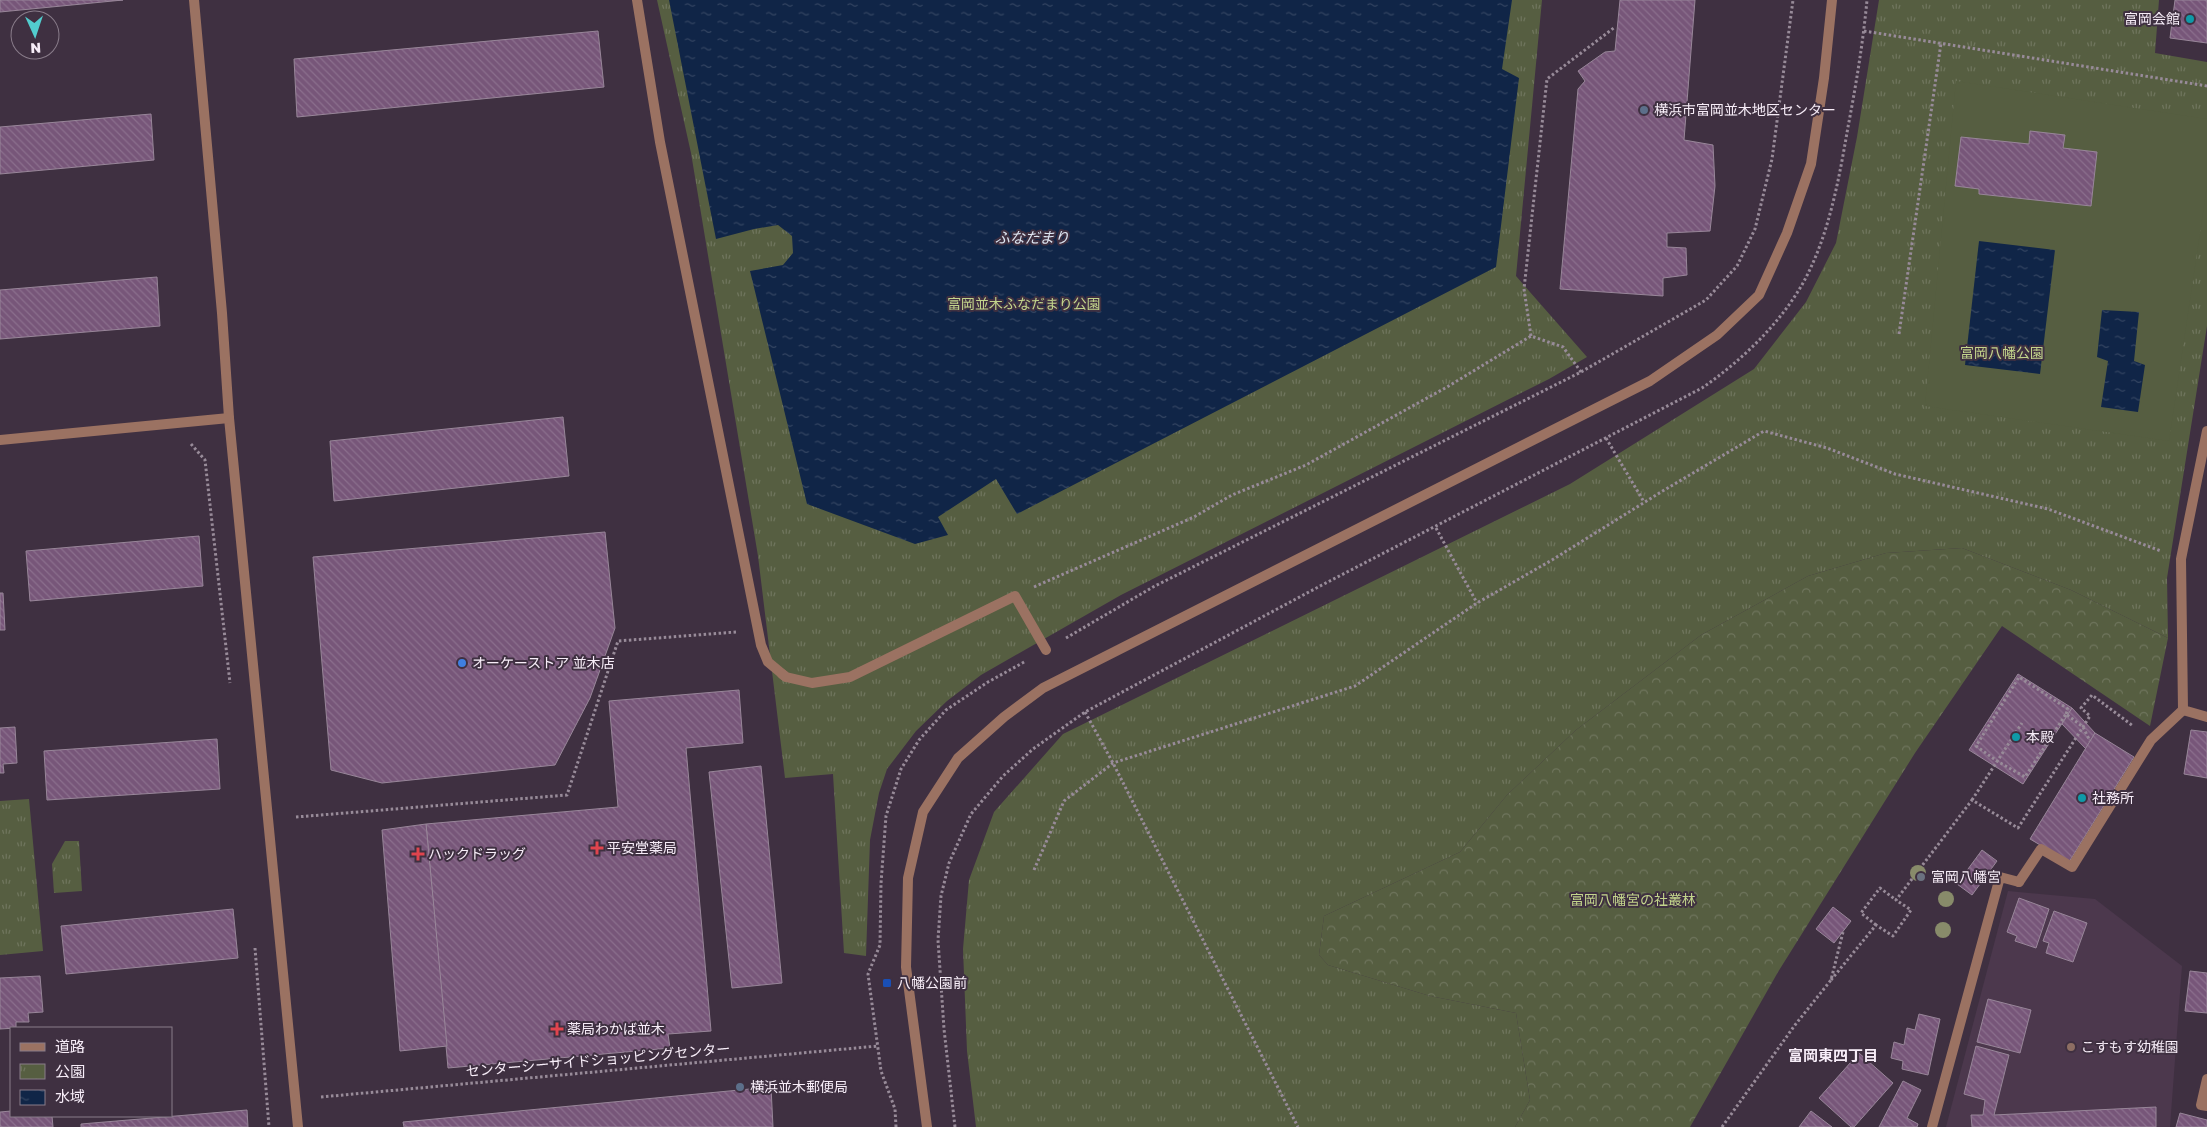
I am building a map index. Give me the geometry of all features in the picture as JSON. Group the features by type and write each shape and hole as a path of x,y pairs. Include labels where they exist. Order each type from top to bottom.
{"street":[{"path":"194,0 222,313 229,418 298,1127"},
{"path":"637,0 660,142 759,631 768,662 786,678 812,683 850,677 1016,596 1046,650"},
{"path":"927,1127 906,967 908,878 923,812 958,758 1004,717 1043,688 1650,381 1718,335 1759,295 1790,225 1811,164 1824,78 1832,0"},
{"path":"0,440 229,418"},
{"path":"1932,1127 2000,877 2019,882 2041,849 2072,867 2152,740 2183,710 2181,559 2207,431"},
{"path":"2183,710 2207,717"},
{"path":"2207,1079 2200,1104 2207,1106"}],"path":[{"path":"955,1127 944,1029 938,940 940,896 949,863 971,814 1003,776 1039,744 1085,712 1314,590 1702,388 1731,368 1765,333 1794,296 1804,281 1824,234 1841,168 1864,31 1867,0"},
{"path":"1531,336 1524,289 1547,78 1615,27"},
{"path":"1864,31 2207,86"},
{"path":"1899,334 1942,43"},
{"path":"1531,336 1562,347 1581,372"},
{"path":"1016,596 1194,517 1232,494 1306,465 1447,387 1531,336"},
{"path":"1034,870 1064,801 1113,763 1355,686 1477,603 1552,560 1644,502 1764,431 1827,448 1895,474 2048,508 2181,559"},
{"path":"1606,438 1644,502"},
{"path":"190,442 205,460 231,693"},
{"path":"1436,528 1477,603"},
{"path":"296,817 567,795 618,641 759,631"},
{"path":"2019,678 2068,709 2066,714 2024,777 1976,746 2019,678"},
{"path":"1972,800 2018,828 2090,716 2081,708 2092,695 2152,740"},
{"path":"1085,712 1113,763 1298,1127"},
{"path":"2066,714 2083,727 2090,741"},
{"path":"1896,900 1972,800 2022,723"},
{"path":"1880,888 1911,910 1892,936 1876,925 1861,913 1880,888"},
{"path":"1722,1127 1795,1025 1876,925"},
{"path":"1831,980 1843,932"},
{"path":"254,938 269,1127"},
{"name":"センターシーサイドショッピングセンター","path":"321,1097 878,1046"}],"shaded area":[{"name":"こすもす幼稚園","path":"2008,891 2095,899 2182,966 2170,1127 1946,1127"}],"green space":[{"name":"ふなだまり","path":"657,0 1542,0 1516,276 1587,357 1549,379 1121,595 981,675 947,701 916,731 887,769 879,793 870,840 866,956 844,953 833,774 785,778 758,556 691,153"},
{"name":"富岡八幡公園","path":"1879,0 2159,0 2155,53 2207,62 2207,326 2167,578 2168,638 2071,590 1962,548 1886,553 1808,576 1701,635 1576,730 1507,795 1460,852 1324,916 1319,955 1328,965 1430,996 1516,1013 1530,1100 1515,1127 976,1127 967,1051 963,949 969,880 994,812 1063,734 1570,484 1754,369 1806,302 1836,243 1857,137"},
{"path":"1956,81 2207,119 2207,186 2169,441 1925,406"},
{"name":"富岡八幡宮の社叢林","path":"1962,548 2071,590 2168,638 2150,726 2002,626 1915,753 1778,972 1690,1127 1515,1127 1530,1100 1516,1013 1430,996 1328,965 1319,955 1324,916 1460,852 1507,795 1576,730 1701,635 1808,576 1886,553"},
{"path":"29,799 43,951 0,955 0,801"},
{"path":"65,841 79,841 82,891 54,893 52,864"}],"water":[{"name":"ふなだまり","path":"669,0 1512,0 1502,69 1519,78 1496,267 1017,514 996,479 938,517 948,535 915,544 807,504 750,271 783,265 793,253 792,236 778,225 716,239"},
{"path":"1979,241 2055,250 2040,374 1965,365"},
{"path":"2102,310 2139,312 2134,361 2145,365 2138,412 2101,407 2108,361 2097,357"}],"building":[{"path":"0,0 123,0 10,10 0,12"},
{"path":"1620,0 1695,0 1684,140 1713,145 1715,186 1710,231 1667,233 1667,247 1686,248 1687,275 1663,278 1663,296 1560,289 1578,89 1585,81 1578,71 1605,52 1615,51"},
{"name":"富岡会館","path":"2175,0 2207,0 2207,43 2170,38"},
{"path":"598,31 604,87 297,117 294,59"},
{"path":"151,114 154,160 0,174 0,127"},
{"path":"2030,131 2065,135 2063,148 2097,152 2091,206 1979,194 1979,189 1955,186 1961,137 2029,144"},
{"path":"157,277 160,326 0,339 0,290"},
{"path":"563,417 569,476 334,501 330,441"},
{"name":"オーケーストア 並木店","path":"605,532 615,628 590,698 555,765 382,783 331,770 313,557"},
{"path":"199,536 203,586 30,601 26,551"},
{"path":"0,593 3,593 5,630 0,630"},
{"name":"本殿","path":"2018,674 2072,708 2023,784 1969,750"},
{"path":"739,690 743,743 686,748 711,1031 668,1034 670,1048 448,1068 426,824 618,807 609,701"},
{"path":"2072,708 2095,733 2086,749 2062,724"},
{"path":"15,727 17,763 3,764 4,773 0,773 0,728"},
{"path":"2191,730 2207,732 2207,778 2184,774"},
{"name":"社務所","path":"2095,733 2134,757 2069,862 2030,839"},
{"path":"217,739 220,789 47,800 44,751"},
{"path":"761,766 782,983 732,988 709,772"},
{"path":"426,824 447,1046 400,1051 382,830"},
{"path":"1982,850 1997,861 1972,895 1957,884"},
{"path":"2019,898 2049,909 2036,948 2015,941 2017,936 2007,932"},
{"path":"1833,907 1851,921 1834,943 1816,929"},
{"path":"233,909 238,958 66,974 61,926"},
{"path":"2054,911 2087,923 2073,962 2046,953 2049,943 2043,941"},
{"path":"2190,971 2207,973 2207,1013 2185,1011"},
{"path":"40,976 43,1012 28,1013 29,1022 16,1022 16,1027 0,1029 0,978"},
{"path":"1988,999 2031,1010 2020,1053 1977,1042"},
{"path":"1919,1014 1940,1019 1928,1075 1902,1069 1903,1061 1891,1058 1894,1042 1904,1045 1907,1028 1915,1030"},
{"path":"1976,1046 2009,1055 1994,1115 2156,1107 2156,1127 1972,1127 1971,1115 1983,1115 1985,1100 1964,1094"},
{"path":"1859,1053 1893,1083 1854,1127 1851,1127 1819,1098"},
{"path":"1903,1081 1921,1090 1907,1118 1918,1124 1917,1127 1879,1127"},
{"path":"771,1087 773,1127 404,1127 403,1122"},
{"path":"247,1110 248,1127 81,1127 81,1124"},
{"path":"10,1111 10,1117 52,1117 53,1127 0,1127 0,1112"},
{"path":"1811,1111 1832,1127 1799,1127"},
{"path":"2180,1113 2207,1120 2207,1127 2176,1127"}],"place":[{"name":"富岡会館","path":"2190,19"},
{"name":"横浜市富岡並木地区センター","path":"1644,110"},
{"name":"オーケーストア 並木店","path":"462,663"},
{"name":"本殿","path":"2016,737"},
{"name":"社務所","path":"2082,798"},
{"name":"平安堂薬局","path":"597,848"},
{"name":"ハックドラッグ","path":"418,854"},
{"name":"富岡八幡宮","path":"1921,877"},
{"name":"八幡公園前","path":"887,983"},
{"name":"薬局わかば並木","path":"557,1029"},
{"name":"こすもす幼稚園","path":"2071,1047"},
{"name":"横浜並木郵便局","path":"740,1087"}],"district":[{"name":"富岡東四丁目","path":"1833,1056"}],"park label":[{"name":"富岡並木ふなだまり公園","path":"1024,304"}]}
